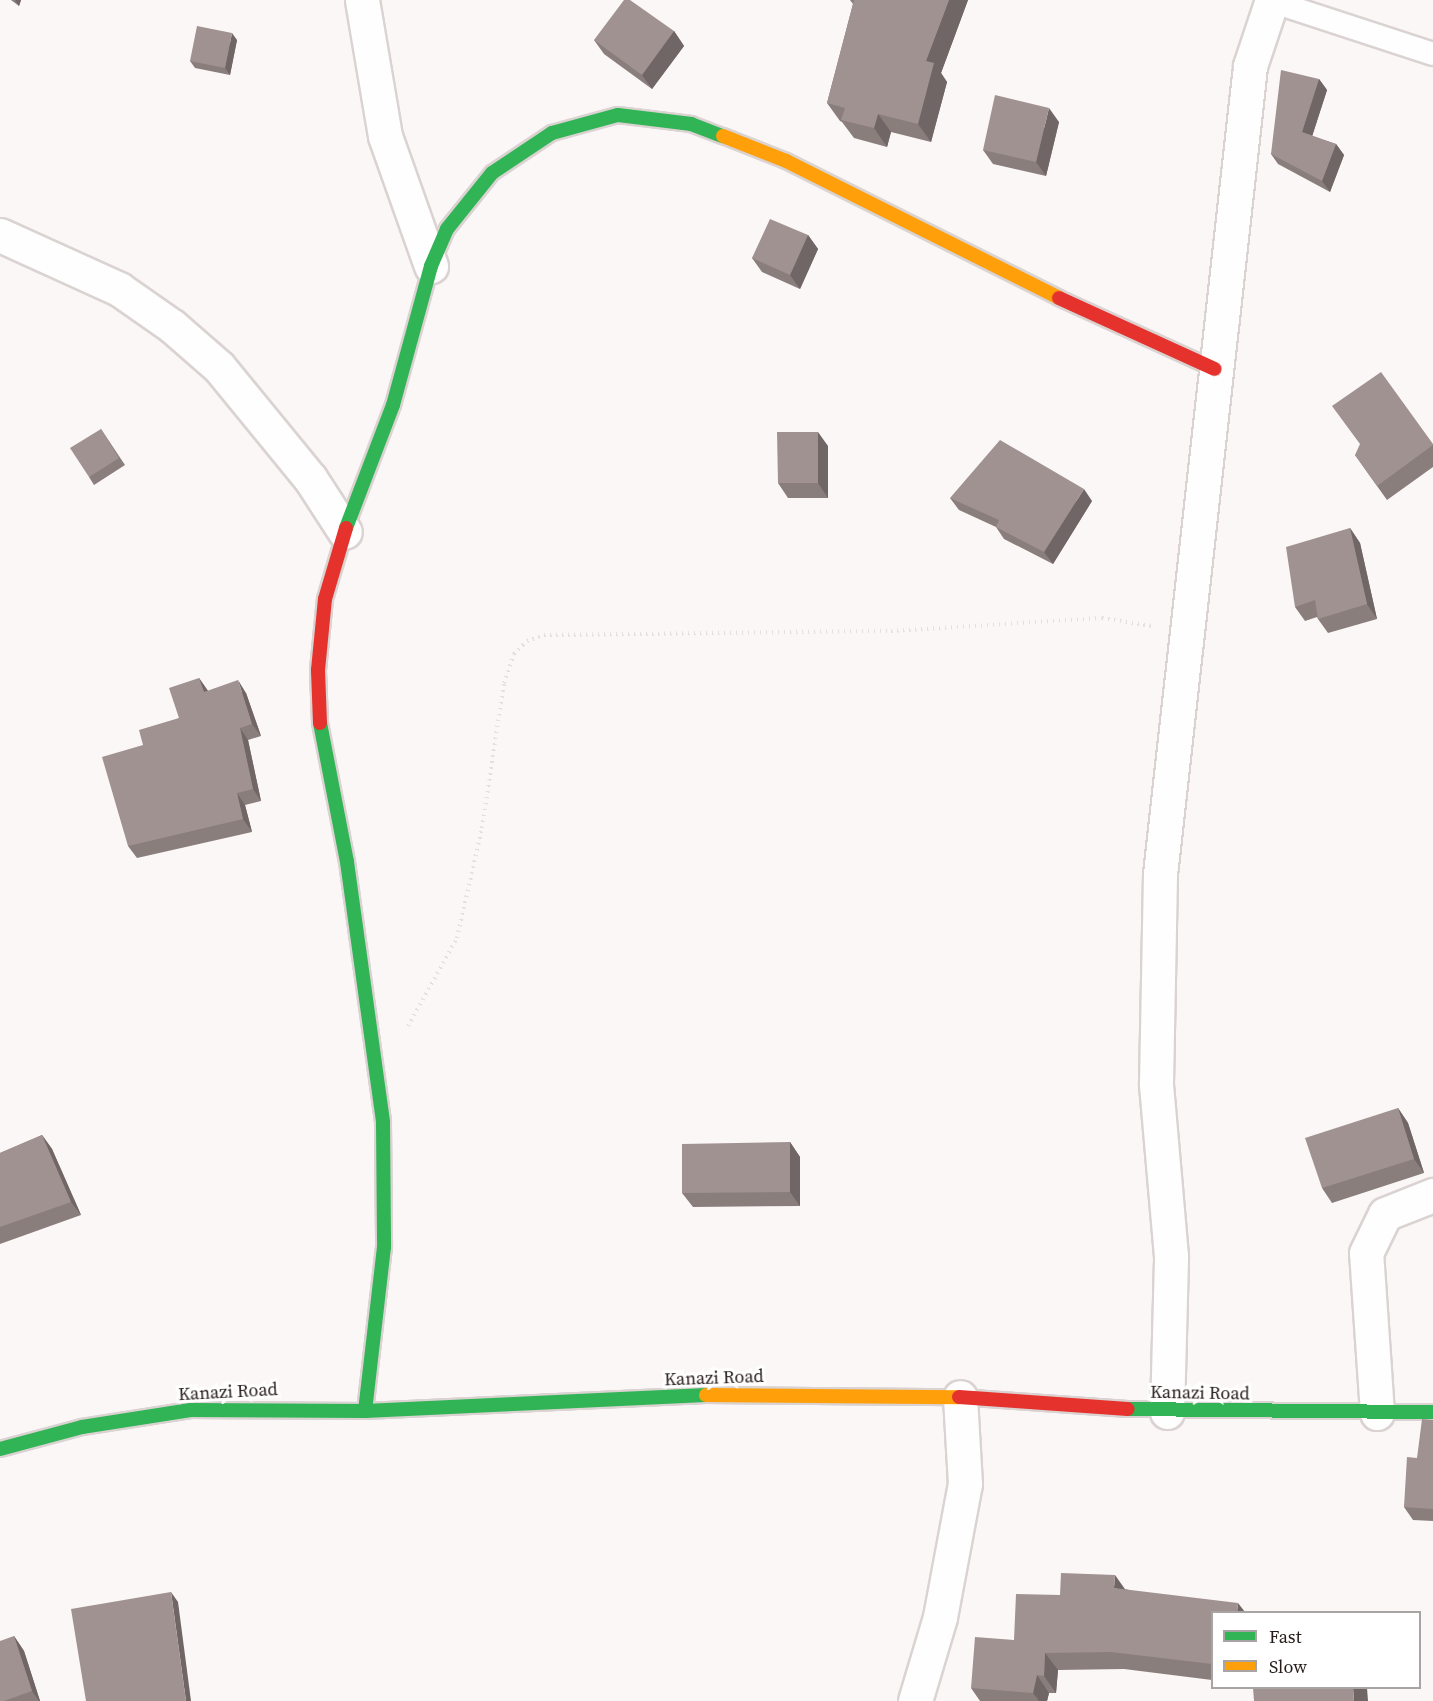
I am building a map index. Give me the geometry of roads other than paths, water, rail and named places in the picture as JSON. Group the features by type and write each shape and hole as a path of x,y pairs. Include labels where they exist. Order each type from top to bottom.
{"street":[{"path":"362,0 385,136 430,266"},
{"path":"1167,1412 1171,1256 1156,1083 1160,874 1250,66 1272,1"},
{"path":"365,1411 384,1246 377,1075 347,862 321,743 318,670 325,599 345,532 393,405 430,266 447,229 492,173 552,132 618,115 691,124 786,161 976,260 1215,369"},
{"path":"0,235 119,289 196,346 219,367 310,478 345,532"},
{"path":"1377,1413 1366,1253 1385,1214 1433,1195"},
{"name":"Kanazi Road","path":"0,1449 82,1427 191,1410 365,1411 757,1393 960,1397 1167,1412 1433,1412"},
{"path":"915,1701 940,1617 965,1484 960,1397"}],"lane":[{"path":"1272,1 1433,54"}]}
